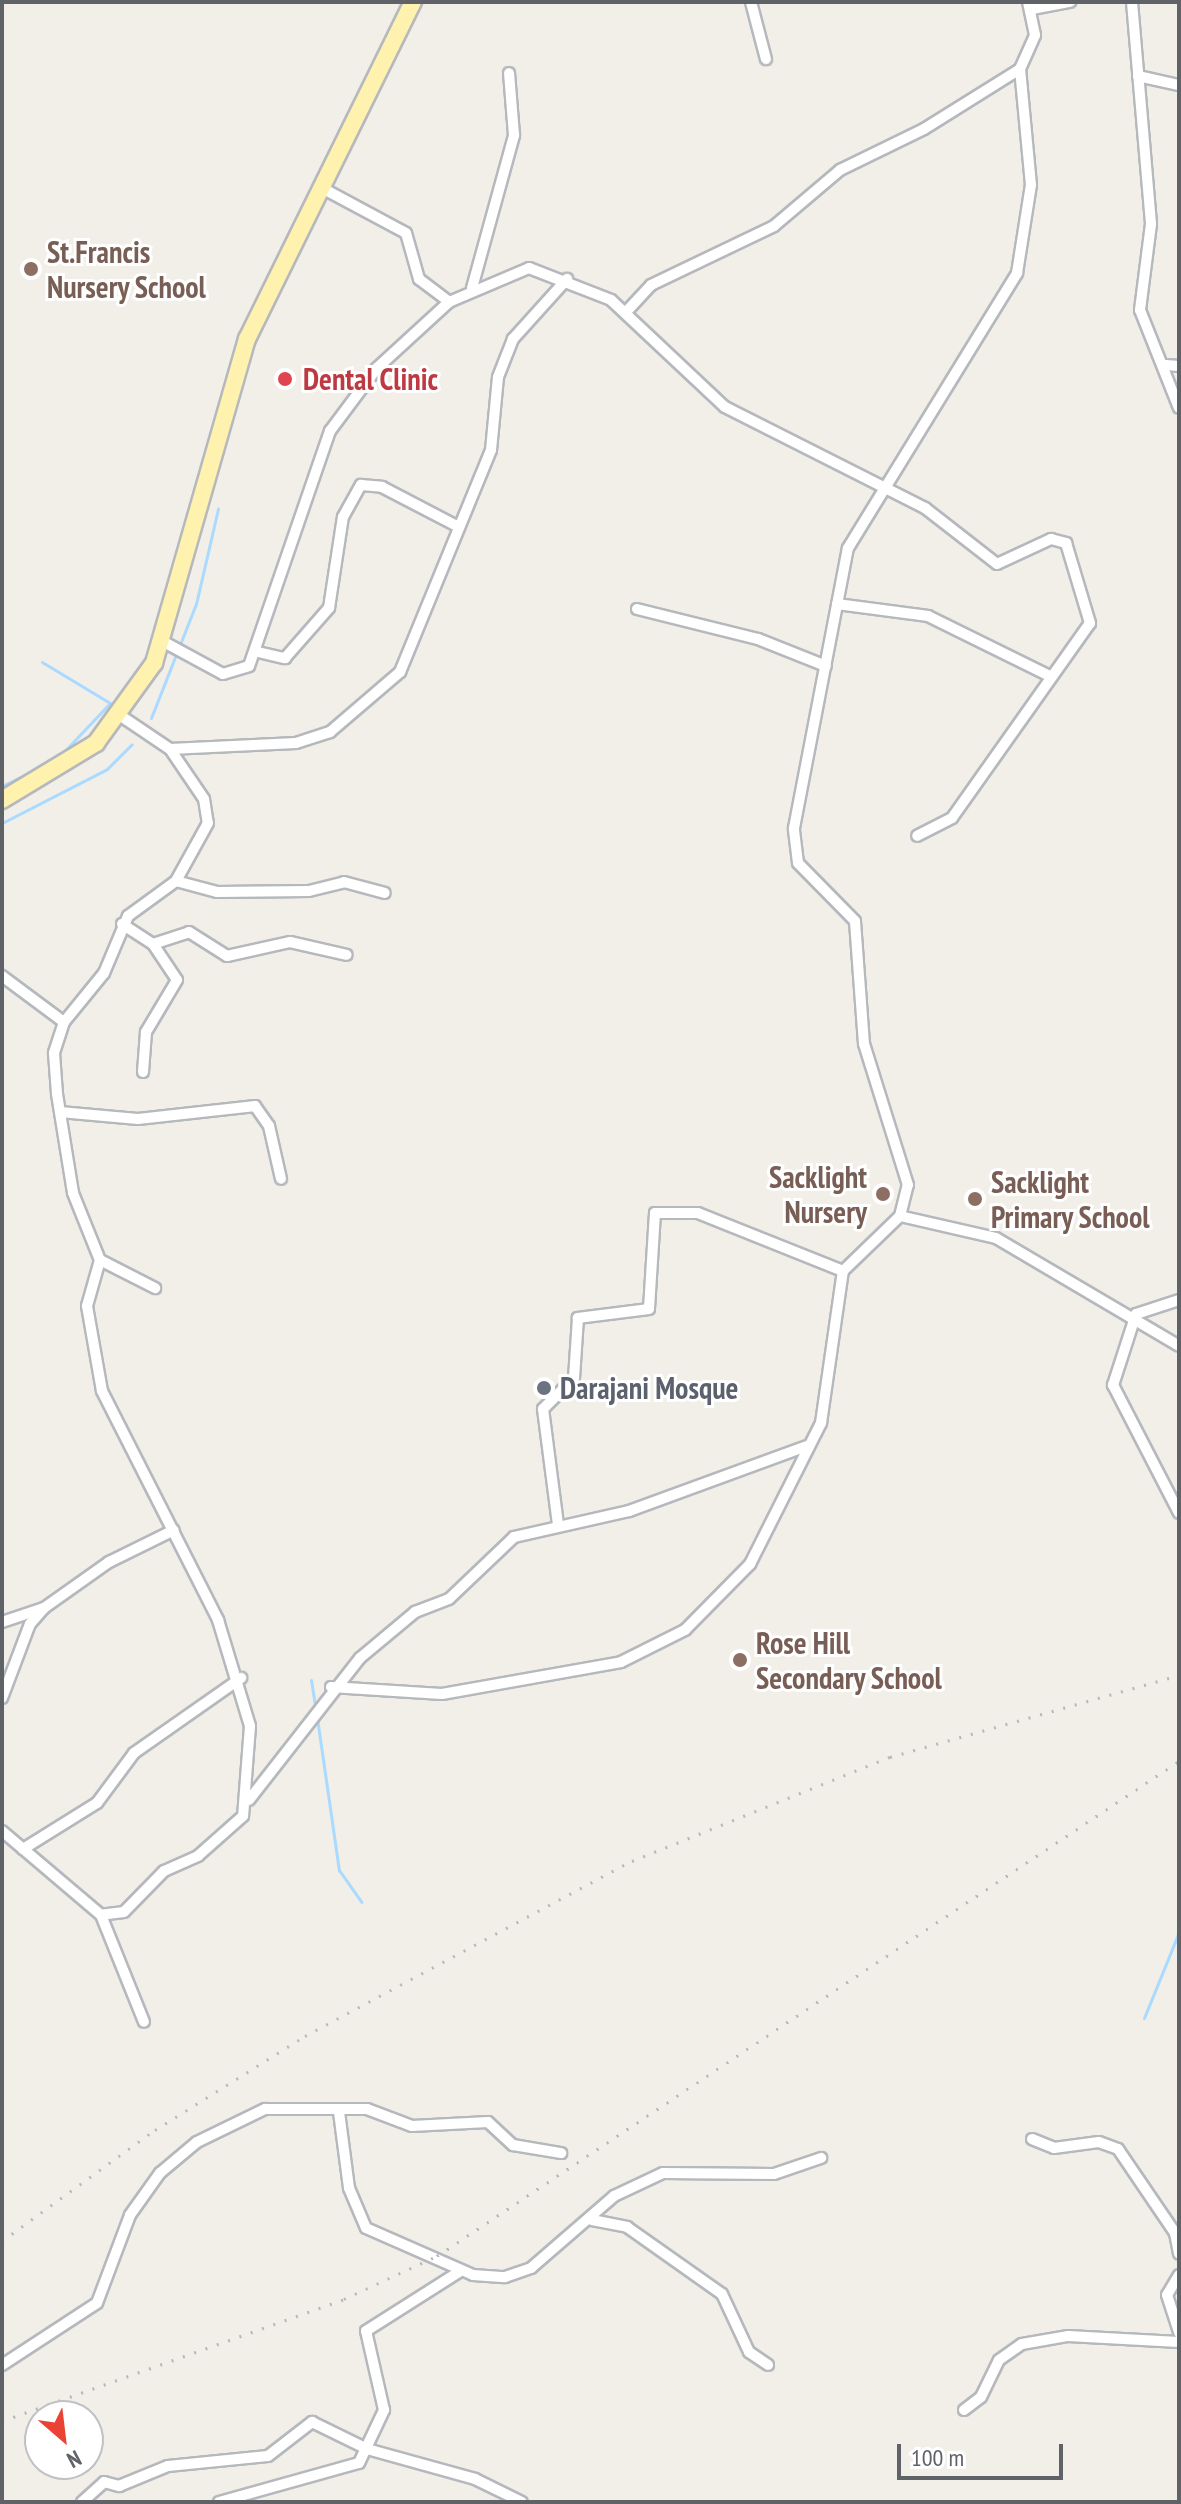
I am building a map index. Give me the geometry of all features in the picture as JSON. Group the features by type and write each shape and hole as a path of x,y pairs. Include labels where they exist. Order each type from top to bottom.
{"main road":[{"path":"2,800 58,771 121,716 162,641 247,339 413,2"}],"street":[{"path":"751,2 766,59"},
{"path":"331,1687 442,1694 644,1655 685,1630 750,1564 807,1446 831,1389 843,1271 900,1216 905,1165 864,1044 855,921 792,850 848,548 882,485 1017,273 1031,185 1020,69 1035,35 1030,5 1070,2"},
{"path":"1132,2 1152,239 1140,310 1166,365 1179,408"},
{"path":"626,312 651,285 774,226 840,170 924,129 1020,69"},
{"path":"472,288 514,135 509,73"},
{"path":"1138,76 1179,85"},
{"path":"322,188 406,233 419,279 449,302"},
{"path":"162,641 223,674 244,671 258,652 261,616 330,431 377,368 449,302 472,288 529,268 567,279 626,312 652,346 725,407 882,485 958,529 1001,565 1051,539 1066,543 1092,616 1048,675 952,818 917,836"},
{"path":"170,749 269,750 330,732 374,701 415,646 455,525 491,450 498,377 513,339 567,279"},
{"path":"1166,365 1179,366"},
{"path":"258,652 285,658 329,608 343,517 361,485 382,487 455,525"},
{"path":"837,604 928,616 1048,675"},
{"path":"637,609 758,639 826,666"},
{"path":"121,716 170,749 204,799 208,823 176,881 122,924 104,973 64,1022 54,1053 60,1112 73,1193 100,1260 87,1306 94,1363 241,1678 250,1726 249,1800"},
{"path":"176,881 217,892 309,891 344,882 385,893"},
{"path":"122,924 153,944 177,980 146,1032 143,1072"},
{"path":"153,944 189,932 227,956 290,942 347,955"},
{"path":"2,976 64,1022"},
{"path":"60,1112 138,1119 255,1106 269,1126 281,1179"},
{"path":"558,1524 543,1409 576,1372 578,1318 649,1309 655,1213 698,1213 843,1271"},
{"path":"900,1216 996,1238 1179,1346"},
{"path":"100,1260 155,1288"},
{"path":"1179,1300 1155,1303 1132,1320 1116,1359 1114,1393 1179,1513"},
{"path":"101,1915 124,1912 164,1871 211,1847 243,1816 249,1800 331,1687 387,1632 449,1599 514,1537 558,1524 629,1511 807,1446"},
{"path":"2,1698 30,1624 44,1608 109,1562 174,1530"},
{"path":"2,1622 44,1608"},
{"path":"23,1849 97,1803 134,1753 241,1678"},
{"path":"2,1831 101,1915 144,2022"},
{"path":"2,2365 97,2303 130,2215 160,2173 197,2142 265,2109 374,2110 412,2126 488,2122 513,2145 561,2153"},
{"path":"339,2112 349,2188 366,2228 459,2272 514,2275 592,2220 614,2196 663,2173 774,2174 821,2158"},
{"path":"1032,2139 1054,2148 1099,2142 1118,2149 1175,2233 1179,2254"},
{"path":"592,2220 627,2227 676,2269 722,2294 749,2352 768,2365"},
{"path":"219,2502 353,2466 367,2449 384,2402 366,2331 459,2272"},
{"path":"1179,2275 1167,2295 1179,2333"},
{"path":"964,2410 981,2397 999,2360 1022,2344 1068,2336 1179,2342"},
{"path":"82,2502 104,2482 119,2486 168,2466 268,2456 312,2422 367,2449 475,2479 522,2502"}],"waterway":[{"path":"151,718 196,604 218,509"},
{"path":"42,662 110,703 59,757"},
{"path":"2,823 107,769 132,744"},
{"path":"2,786 45,765"},
{"path":"311,1680 316,1711"},
{"path":"317,1718 339,1870 361,1902"},
{"path":"1144,2018 1179,1932"}],"railway":[{"path":"2,2241 155,2130 305,2036 632,1861 890,1757 1179,1675"},
{"path":"2,2421 344,2299 437,2256 1179,1761"}],"place":[{"name":"St.Francis Nursery School","path":"31,269"},
{"name":"Dental Clinic","path":"285,379"},
{"name":"Sacklight Nursery","path":"883,1194"},
{"name":"Sacklight Primary School","path":"975,1199"},
{"name":"Darajani Mosque","path":"544,1388"},
{"name":"Rose Hill Secondary School","path":"740,1660"}]}
